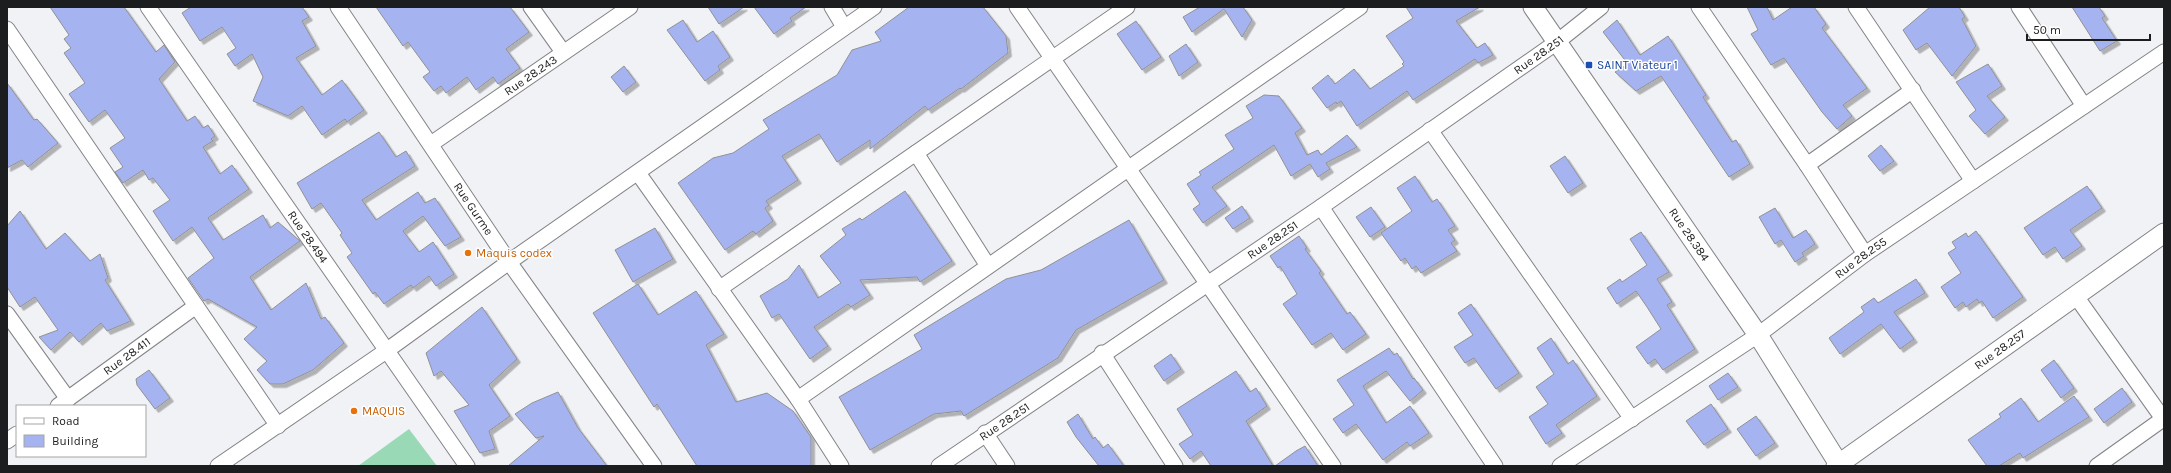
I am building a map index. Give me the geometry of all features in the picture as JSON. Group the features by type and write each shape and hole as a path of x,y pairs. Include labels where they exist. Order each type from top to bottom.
{"street":[{"name":"Rue 28.494","path":"148,7 386,351 468,466"},
{"name":"Rue Gurme","path":"338,7 509,262 654,466"},
{"path":"531,7 563,52"},
{"name":"Rue 28.243","path":"431,144 630,7"},
{"path":"832,7 844,27"},
{"path":"218,466 386,351 509,262 874,7"},
{"path":"1017,7 1333,466"},
{"path":"719,289 1127,7"},
{"path":"798,399 1360,7"},
{"name":"Rue 28.384","path":"1533,7 1758,335 1838,465"},
{"name":"Rue 28.251","path":"939,466 1102,353 1321,207 1557,42 1601,7"},
{"path":"1698,7 1807,164 1865,254"},
{"path":"1856,7 1974,181"},
{"path":"2019,7 2084,106"},
{"path":"7,29 278,426"},
{"name":"Rue 28.255","path":"1560,466 1758,335 1865,254 2164,52"},
{"path":"1807,164 1913,90"},
{"path":"1430,130 1632,419"},
{"path":"916,153 988,266"},
{"path":"638,173 798,399 841,466"},
{"path":"1321,207 1495,466"},
{"name":"Rue 28.257","path":"1838,465 2164,233"},
{"path":"2075,295 2164,420 2097,466"},
{"name":"Rue 28.411","path":"63,403 196,306"},
{"path":"7,314 63,403"},
{"path":"1102,353 1175,466"},
{"path":"985,433 1007,466"},
{"path":"7,441 16,435"}],"green space":[{"path":"409,429 437,466 358,466"}],"building":[{"path":"50,7 124,7 156,52 164,45 175,62 159,79 187,121 195,116 203,128 208,125 215,136 211,139 213,141 203,147 220,174 232,165 249,189 208,218 223,240 263,215 270,228 278,222 300,241 250,277 271,310 306,283 321,319 325,317 344,343 313,370 283,384 270,384 257,370 267,361 244,339 257,327 208,299 204,301 188,278 214,258 192,227 173,241 153,211 170,200 153,178 149,180 143,170 123,183 115,172 123,167 110,148 125,138 105,110 89,122 69,94 85,83 64,53 71,48 64,39 69,35"},
{"path":"191,7 302,7 309,17 302,21 316,46 296,58 322,95 342,80 364,110 347,122 345,119 322,135 302,106 288,116 253,101 263,77 252,54 235,66 227,54 236,48 222,27 200,41 182,13"},
{"path":"376,7 510,7 529,32 506,49 520,68 498,84 493,77 476,90 467,77 446,93 441,86 434,91 423,77 430,72 408,42 403,46"},
{"path":"708,7 744,7 719,24"},
{"path":"754,7 806,7 790,18 792,21 774,34"},
{"path":"909,7 983,7 1006,36 1008,53 961,89 960,88 928,110 925,106 870,149 870,140 837,162 819,134 782,156 798,180 766,201 769,205 765,208 773,221 756,234 753,231 725,250 678,183 713,158 733,153 769,129 763,120 837,75 852,50 881,41 875,32"},
{"path":"1200,7 1243,7 1252,20 1242,37 1224,9 1192,32 1183,17"},
{"path":"1406,7 1480,7 1456,21 1477,48 1485,43 1493,55 1478,63 1475,59 1413,100 1407,91 1357,126 1341,101 1337,104 1336,102 1327,108 1312,88 1328,75 1335,84 1354,69 1370,89 1404,66 1402,64 1404,62 1386,36 1413,18"},
{"path":"1747,7 1767,7 1773,20 1792,7 1814,7 1826,24 1822,28 1867,88 1843,105 1852,116 1837,129 1822,112 1784,58 1771,65 1751,34 1758,30"},
{"path":"1930,7 1959,7 1965,17 1962,19 1976,46 1952,76 1927,43 1916,50 1903,30"},
{"path":"2072,7 2099,7 2105,16 2102,18 2117,41 2100,51"},
{"path":"683,20 697,42 713,31 730,57 718,66 720,70 705,81 667,30"},
{"path":"1617,20 1640,55 1668,36 1706,95 1703,97 1732,142 1736,140 1750,164 1729,177 1661,76 1636,91 1615,72 1628,64 1603,32"},
{"path":"1136,21 1161,57 1142,70 1117,34"},
{"path":"1186,44 1198,62 1179,76 1169,56"},
{"path":"1988,64 2002,86 1987,96 2005,117 1985,134 1969,116 1976,110 1956,82"},
{"path":"624,66 636,82 623,92 611,77"},
{"path":"7,83 34,120 37,119 58,143 28,167 22,160 7,168"},
{"path":"1264,95 1279,96 1302,128 1295,133 1307,155 1318,150 1321,155 1347,135 1357,147 1326,163 1330,169 1318,177 1310,164 1291,176 1274,145 1212,187 1227,206 1203,223 1193,209 1200,204 1187,184 1201,175 1199,172 1234,149 1225,135 1253,118 1246,106"},
{"path":"379,132 396,157 406,151 415,166 362,200 376,220 418,192 425,203 435,198 461,237 445,246 423,216 403,231 419,252 433,242 454,274 436,286 429,276 413,288 411,285 384,304 375,292 373,294 347,257 352,253 340,235 342,233 321,203 312,209 297,183"},
{"path":"1881,145 1894,161 1880,171 1868,156"},
{"path":"1565,156 1583,183 1568,193 1550,166"},
{"path":"1415,176 1432,202 1437,199 1455,226 1448,230 1455,240 1451,243 1457,251 1421,273 1416,266 1412,269 1405,258 1401,261 1381,233 1412,211 1397,188"},
{"path":"2087,186 2102,208 2070,230 2082,246 2063,259 2055,247 2043,255 2024,228"},
{"path":"905,191 952,261 920,282 917,277 860,280 870,295 851,307 848,304 814,327 828,346 810,359 779,314 772,318 760,296 788,279 799,265 818,298 841,283 820,256 846,235 842,229 860,218 862,220"},
{"path":"1242,206 1250,218 1233,229 1225,218"},
{"path":"1371,207 1385,227 1370,237 1356,217"},
{"path":"1775,208 1793,238 1806,230 1815,244 1802,253 1804,256 1795,262 1781,240 1775,244 1759,217"},
{"path":"20,211 46,249 65,233 90,261 100,254 108,278 105,280 131,321 107,331 101,323 79,342 70,332 51,350 39,337 58,330 35,297 20,307 7,287 7,226"},
{"path":"1129,220 1164,280 1076,330 1058,358 964,416 961,411 934,414 870,450 839,397 922,349 914,335 1006,279 1041,270"},
{"path":"655,228 673,259 633,282 615,250"},
{"path":"1976,231 2023,297 1993,318 1982,301 1979,303 1977,299 1966,307 1963,302 1955,308 1941,287 1961,273 1948,253 1956,248 1952,242 1966,233 1968,237"},
{"path":"1641,232 1669,272 1657,279 1672,302 1667,305 1695,349 1663,370 1655,359 1648,364 1636,347 1661,329 1647,307 1636,291 1617,304 1607,288 1620,279 1622,282 1647,265 1630,239"},
{"path":"1299,236 1307,248 1305,249 1321,271 1319,273 1347,314 1350,312 1366,334 1343,350 1331,333 1312,345 1283,304 1297,294 1280,266 1278,268 1270,256"},
{"path":"1916,279 1925,293 1894,312 1914,339 1900,349 1881,324 1840,354 1829,338 1864,312 1861,307 1874,298 1878,303"},
{"path":"638,284 658,315 696,291 724,334 706,345 736,402 767,393 793,411 811,437 811,466 697,466 657,404 654,407 593,313"},
{"path":"1471,304 1519,373 1496,389 1474,358 1465,363 1454,347 1473,335 1458,313"},
{"path":"482,307 517,359 489,385 510,416 489,431 495,449 480,453 454,411 469,405 441,371 434,376 426,353"},
{"path":"1551,338 1568,364 1573,360 1597,396 1556,425 1562,433 1546,444 1529,417 1548,404 1536,387 1554,374 1537,348"},
{"path":"1389,348 1394,355 1397,353 1413,379 1414,378 1423,390 1410,401 1386,371 1363,386 1386,423 1410,406 1429,433 1410,446 1407,442 1383,460 1356,424 1343,433 1333,419 1354,405 1337,380"},
{"path":"1171,354 1181,369 1164,381 1154,366"},
{"path":"2054,360 2074,388 2061,398 2041,370"},
{"path":"149,370 170,398 155,409 137,385 136,379"},
{"path":"1236,371 1250,392 1256,388 1267,406 1246,421 1273,466 1211,466 1201,451 1190,459 1179,444 1193,435 1177,409"},
{"path":"1728,373 1738,387 1718,400 1709,386"},
{"path":"2122,388 2132,402 2104,423 2094,409"},
{"path":"558,392 578,428 607,466 508,466 544,436 536,438 515,414 532,403"},
{"path":"2074,396 2089,417 2023,458 2020,453 1999,466 1987,466 1968,440 2001,417 1999,414 2021,398 2038,422"},
{"path":"1711,404 1728,429 1704,445 1686,421"},
{"path":"1078,414 1093,439 1095,437 1103,448 1108,444 1124,466 1099,466 1076,437 1067,422"},
{"path":"1756,416 1775,443 1756,456 1737,429"},
{"path":"1305,446 1318,466 1275,466 1296,451"}],"place":[{"name":"SAINT Viateur 1","path":"1589,65"},
{"name":"Maquis codex","path":"468,253"},
{"name":"MAQUIS","path":"354,411"}]}
